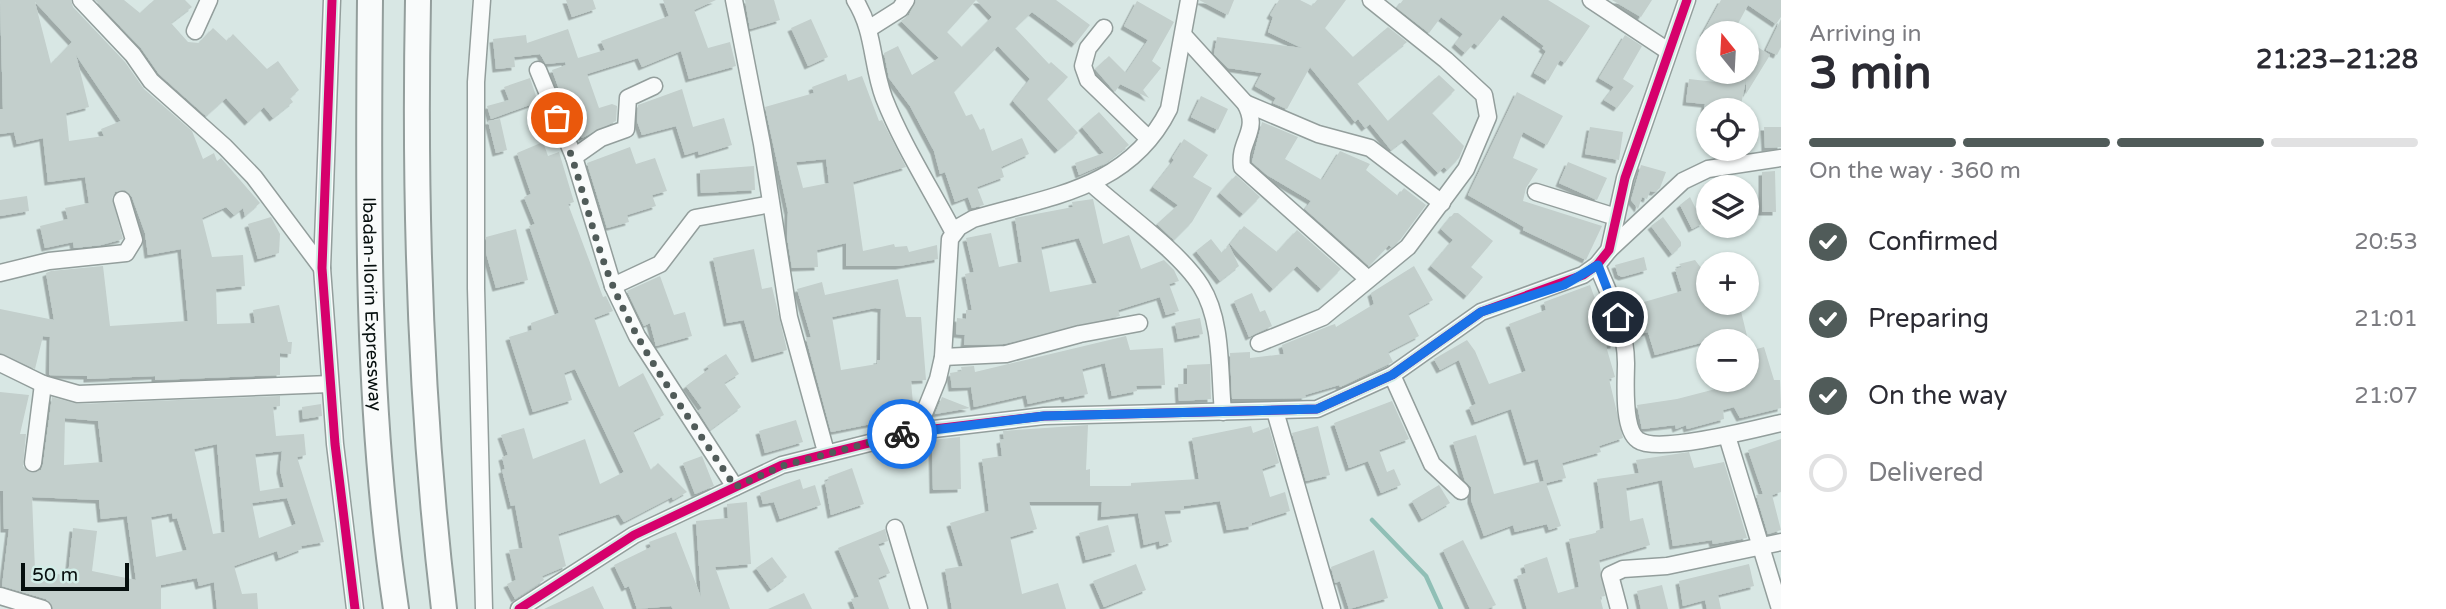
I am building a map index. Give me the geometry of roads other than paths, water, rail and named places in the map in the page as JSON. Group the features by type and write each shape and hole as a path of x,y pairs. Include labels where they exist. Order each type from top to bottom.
{"highway":[{"name":"Ibadan-Ilorin Expressway","path":"370,0 369,264 383,500 396,609"},
{"path":"418,0 420,338 429,469 444,609"}],"street":[{"path":"81,0 99,6 151,81 225,146 254,177 322,268"},
{"path":"195,31 209,0"},
{"path":"332,0 322,268 330,384 355,609"},
{"path":"482,0 476,82 476,288 484,609"},
{"path":"734,0 792,330 826,452"},
{"path":"855,0 870,28 869,41 884,98 954,233"},
{"path":"870,28 900,9 906,0"},
{"path":"917,431 938,379 943,356 947,331 947,258 950,239 973,219 1092,184 1130,162 1161,125 1174,94 1189,0"},
{"path":"1259,343 1323,317 1408,247 1466,170 1488,117 1488,105 1484,95 1446,60 1371,0"},
{"path":"1591,0 1668,51"},
{"path":"1609,250 1625,177 1687,0"},
{"path":"1104,28 1088,48 1083,66 1088,80 1149,139"},
{"path":"1184,36 1245,103 1252,116 1250,135 1240,153 1242,167 1368,279"},
{"path":"538,70 574,157 613,286 637,336 735,487"},
{"path":"574,157 601,138 626,129 628,98 654,86"},
{"path":"1245,103 1318,134 1370,148 1442,203"},
{"path":"519,609 634,535 782,466 826,452 917,431 1044,416 1317,409 1392,375 1481,312 1564,285 1598,265 1609,250 1683,181 1708,169 1781,158"},
{"path":"1092,184 1181,263 1202,287 1216,327 1223,412"},
{"path":"1536,192 1616,217"},
{"path":"0,273 49,261 126,253 134,240 122,200"},
{"path":"613,286 660,264 695,218 771,204"},
{"path":"1598,265 1626,347 1626,409 1630,429 1637,440 1651,445 1727,436 1781,423"},
{"path":"943,356 1006,354 1080,334 1139,323"},
{"path":"0,363 43,384 78,394 330,384"},
{"path":"1392,375 1432,464 1461,491"},
{"path":"33,463 43,384"},
{"path":"1275,411 1332,609"},
{"path":"1727,436 1780,609"},
{"path":"895,528 919,609"},
{"path":"1619,609 1610,575 1623,569 1667,566 1781,542"},
{"path":"0,596 43,609"}],"waterway":[{"path":"1372,520 1426,576 1441,609"}]}
